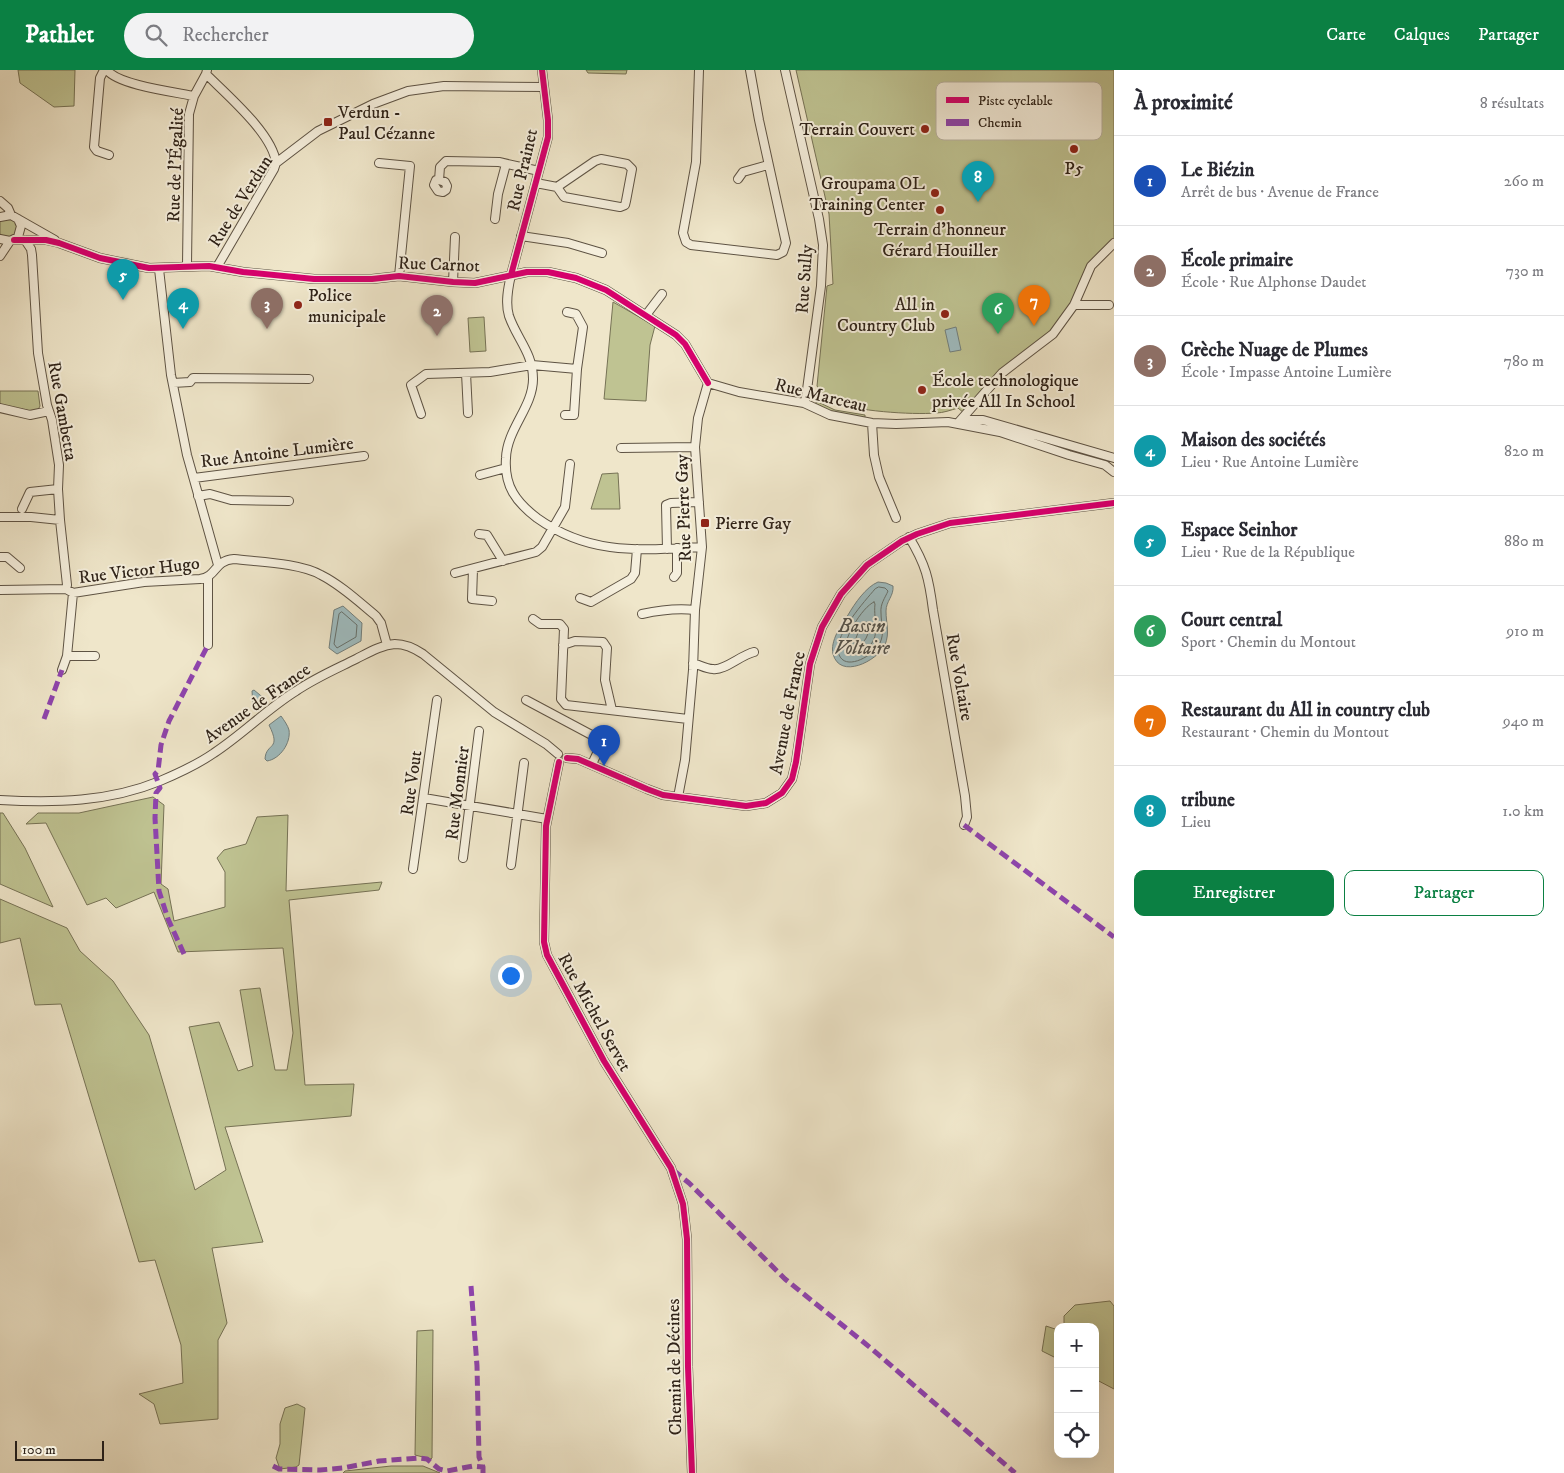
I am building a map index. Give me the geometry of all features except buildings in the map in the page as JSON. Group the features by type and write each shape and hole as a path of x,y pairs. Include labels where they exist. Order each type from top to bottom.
{"street":[{"path":"109,155 94,147 100,78 106,70 123,81 194,96"},
{"name":"Rue Prainet","path":"532,365 509,316 507,295 510,274 548,137 548,120 542,70"},
{"path":"698,70 696,162 683,233 686,242 691,245 777,255 783,252 786,243 768,166 750,70"},
{"name":"Rue Sully","path":"785,70 819,219 823,245 821,286 804,403"},
{"path":"206,72 255,125 274,156 276,163"},
{"name":"Rue de l'Égalité","path":"187,266 189,114 194,96 206,72"},
{"name":"Rue de Verdun","path":"217,267 276,163 318,131 373,104 408,91 444,86 544,87"},
{"path":"536,183 557,187 564,197 620,207 625,205 632,169 627,164 601,159 595,161 557,187"},
{"path":"439,180 440,168 446,162 499,162 539,171"},
{"path":"379,163 410,166 399,276"},
{"path":"495,220 498,194 506,164"},
{"path":"738,179 743,172 768,166"},
{"path":"0,201 15,217 21,230 18,238 12,241 0,256"},
{"path":"0,216 15,217 59,243"},
{"path":"521,236 568,244 602,254"},
{"path":"453,282 455,237"},
{"path":"0,239 12,241 46,240 59,243"},
{"name":"Rue Gambetta","path":"25,240 31,249 32,255 38,353 59,464 60,520 70,591 67,656 62,670"},
{"name":"Rue Carnot","path":"59,243 106,260 144,268 217,267 242,272 314,279 364,279 399,276 453,282 474,282 527,272 548,272 576,278 606,290 676,335 685,344 708,383"},
{"path":"958,423 1002,373 1053,334 1074,305 1091,266 1114,244"},
{"name":"Rue Antoine Lumière","path":"159,269 173,383 198,496 218,565"},
{"path":"646,315 662,294"},
{"path":"1074,305 1109,304"},
{"path":"564,415 574,415 582,328 576,314 567,312"},
{"path":"532,365 533,381 529,398 512,432 506,457 507,481 513,495 526,510 553,529 595,545 637,549 702,548"},
{"path":"421,414 411,385 426,374 490,372 532,365 577,369"},
{"path":"466,373 468,413"},
{"path":"173,383 190,382 193,378 309,379"},
{"name":"Rue Marceau","path":"708,383 739,392 804,403 830,415 872,423 958,423 1000,432 1106,465 1114,472"},
{"name":"Rue Pierre Gay","path":"678,797 684,768 693,663 695,610 702,548 694,447 698,418 708,383"},
{"path":"0,408 30,415 49,411"},
{"name":"Rue Marceau","path":"958,423 968,420 982,420 1114,458"},
{"path":"872,423 874,455 879,477 896,518"},
{"path":"621,448 694,447"},
{"name":"Rue Antoine Lumière","path":"194,478 364,456"},
{"path":"455,573 536,552 542,547 565,507 570,464"},
{"path":"480,475 506,468"},
{"path":"22,509 30,492 58,489"},
{"path":"198,496 210,494 231,500 289,501"},
{"path":"667,549 666,505 671,503 698,502"},
{"name":"Avenue de France","path":"0,800 76,800 104,797 158,782 214,753 295,691 325,674 387,645 404,645 423,654 494,712 546,744 562,758 578,759 592,764 663,795 753,805 766,803 782,793 792,779 810,664 816,642 829,613 841,594 867,565 891,547 909,537 932,528 950,524 1114,503"},
{"path":"0,517 31,517 60,520"},
{"path":"480,534 487,535 503,561"},
{"name":"Rue Voltaire","path":"909,537 925,565 929,581 932,610 965,796 967,816 964,825"},
{"path":"674,577 677,573 677,548"},
{"path":"580,598 591,602 631,579 635,573 637,549"},
{"path":"0,557 7,557 20,568"},
{"path":"218,565 234,558 298,567 321,574 376,616 381,623 387,645"},
{"name":"Rue Victor Hugo","path":"0,590 70,591 144,582 208,578 218,565"},
{"path":"473,569 472,599 492,601"},
{"path":"208,578 208,645"},
{"path":"642,614 680,608 695,610"},
{"path":"533,619 540,624 560,624 564,629 561,699 566,705 688,719"},
{"path":"563,645 575,641 603,642 607,648 605,680 612,710"},
{"path":"693,663 711,670 718,670 754,652"},
{"path":"67,656 95,656"},
{"name":"Rue Vout","path":"413,869 437,700"},
{"path":"526,700 601,740 602,743 592,764"},
{"name":"Rue Monnier","path":"463,858 479,731"},
{"name":"Rue Michel Servet","path":"562,758 547,819 544,942 547,955 604,1061 671,1168 683,1204 687,1260"},
{"path":"511,865 524,763"},
{"path":"424,798 547,819"},
{"name":"Chemin de Décines","path":"687,1260 688,1367 692,1473"}],"green space":[{"path":"18,70 75,70 74,106 54,107 20,83"},
{"path":"586,70 627,70 626,74 588,73"},
{"path":"796,70 1114,70 1114,239 1102,250 1072,304 1057,325 964,413 958,408 925,413 883,412 842,405 830,401 823,395 817,386 827,286 833,284 829,214"},
{"path":"10,218 17,224 16,233 7,238 0,234 0,221"},
{"path":"613,302 655,326 650,345 646,401 604,399"},
{"path":"484,317 486,351 470,352 468,318"},
{"path":"0,391 38,391 40,406 38,410 31,411 0,405"},
{"path":"818,402 835,410 865,415 865,418 831,412 815,403"},
{"path":"618,473 620,509 591,509 602,474"},
{"path":"153,797 164,805 161,884 168,889 174,921 225,907 225,872 217,858 224,850 246,844 257,817 288,815 286,891 382,882 379,890 289,900 305,1085 354,1084 351,1116 225,1127 263,1242 212,1248 227,1323 218,1340 218,1419 160,1424 154,1404 139,1394 183,1383 181,1345 155,1260 139,1262 61,1004 35,1005 20,938 0,943 0,899 67,928 80,951 113,981 149,1035 195,1190 226,1170 189,1027 219,1022 238,1071 253,1066 240,990 260,988 275,1070 287,1070 293,1033 283,948 178,952 154,892 116,908 106,898 87,905 46,823 26,824 38,813 79,813"},
{"path":"0,813 3,813 25,848 53,907 0,884"},
{"path":"1110,1301 1114,1306 1114,1389 1099,1381 1099,1323 1064,1323 1064,1316 1075,1305"},
{"path":"1046,1326 1054,1329 1054,1357 1042,1351"},
{"path":"433,1330 431,1459 415,1455 417,1331"},
{"path":"297,1404 305,1408 299,1465 280,1469 276,1458 280,1444 280,1424 285,1408"},
{"path":"391,1466 423,1466 440,1473 343,1473 345,1471"}],"water":[{"path":"956,327 961,350 950,352 945,330"},
{"name":"Bassin Voltaire","path":"878,582 893,586 886,607 888,632 885,645 881,651 867,662 850,667 843,666 837,662 832,649 837,633 861,596"},
{"path":"343,606 362,623 361,641 337,654 329,648 334,610"},
{"path":"254,690 266,700 256,708 253,706 252,691"},
{"path":"281,716 289,730 288,740 280,754 267,761 265,759 266,754 274,743 273,733 269,725"}],"marked path":[{"path":"184,954 168,919 159,891 155,818 156,793 160,788 155,774 158,771 161,745 169,721 208,645"},
{"path":"44,719 62,670"},
{"path":"964,825 1114,937"},
{"path":"673,1170 689,1183 785,1279 872,1349 1015,1473"},
{"path":"471,1286 477,1366 479,1457 483,1473"},
{"path":"273,1466 279,1469 320,1470 379,1461 420,1458 427,1459 439,1469 447,1471 473,1466 483,1467"}],"cycle path":[{"path":"511,275 548,137 548,120 542,70"},
{"path":"14,240 46,240 100,258 149,268 209,266 243,272 314,279 372,279 399,276 475,283 527,272 548,272 576,278 606,290 676,335 685,344 708,383"},
{"path":"567,758 578,759 663,795 746,806 766,803 782,793 792,779 810,664 822,627 841,594 867,565 902,541 950,523 1114,503"},
{"path":"559,762 546,826 544,942 547,955 604,1061 671,1168 683,1204 687,1239 688,1367 692,1473"}],"place":[{"name":"Verdun - Paul Cézanne","path":"328,122"},
{"name":"Terrain Couvert","path":"925,129"},
{"name":"P5","path":"1074,149"},
{"name":"Groupama OL Training Center","path":"935,193"},
{"name":"tribune","path":"978,202"},
{"name":"Terrain d'honneur Gérard Houiller","path":"940,210"},
{"name":"Espace Seinhor","path":"123,300"},
{"name":"Police municipale","path":"298,305"},
{"name":"All in Country Club","path":"945,314"},
{"name":"Restaurant du All in country club","path":"1034,326"},
{"name":"Maison des sociétés","path":"183,329"},
{"name":"Crèche Nuage de Plumes","path":"267,329"},
{"name":"Court central","path":"998,334"},
{"name":"École primaire","path":"437,336"},
{"name":"École technologique privée All In School","path":"922,390"},
{"name":"Pierre Gay","path":"705,523"},
{"name":"Le Biézin","path":"604,766"}]}
